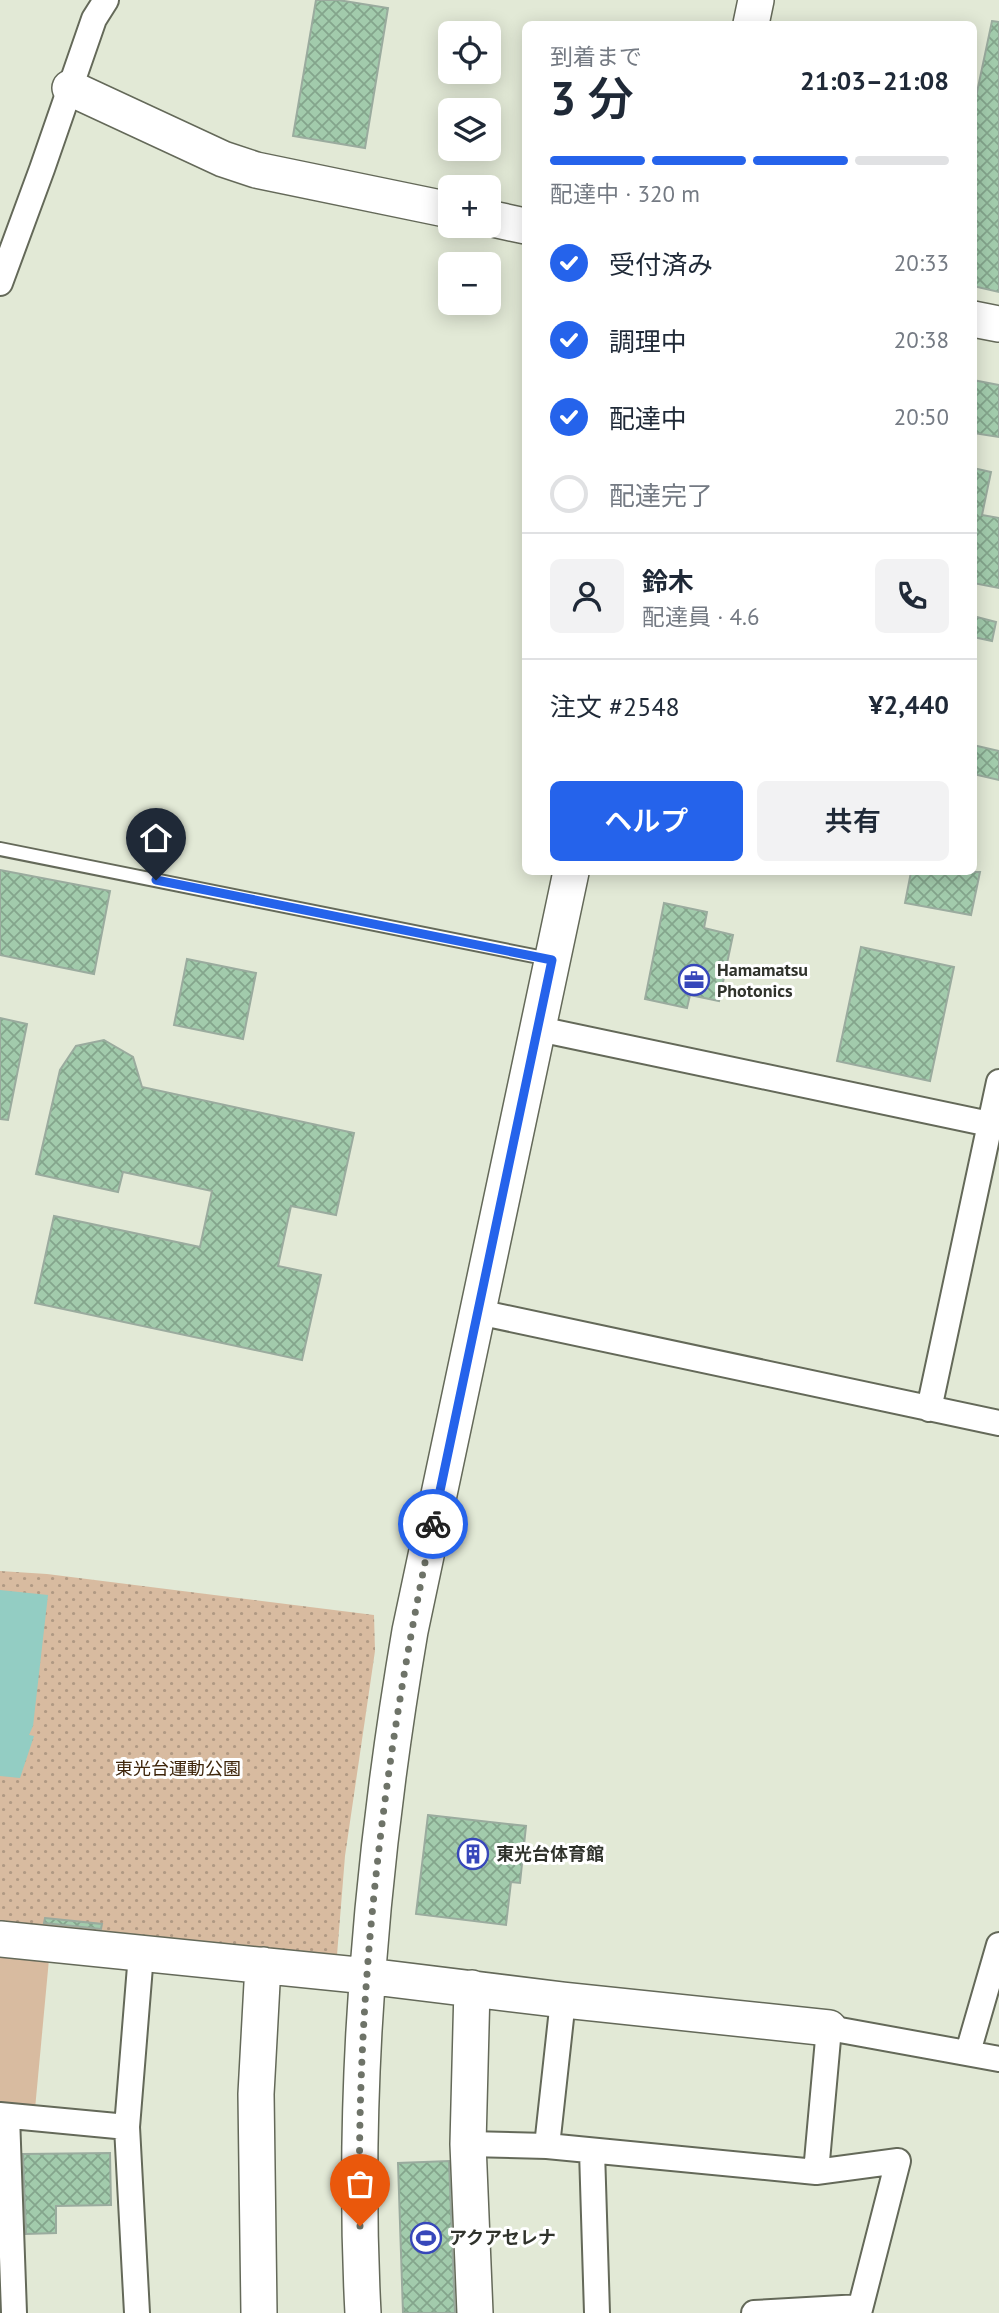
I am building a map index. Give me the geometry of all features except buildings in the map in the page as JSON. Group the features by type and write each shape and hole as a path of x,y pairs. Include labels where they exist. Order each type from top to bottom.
{"street":[{"path":"0,283 94,19 106,0"},
{"path":"752,21 757,0"},
{"path":"70,88 223,159 438,207"},
{"path":"501,221 522,225"},
{"path":"977,319 999,324"},
{"path":"363,2313 360,2127 367,1976 399,1697 410,1631 570,875"},
{"path":"539,1029 995,1125"},
{"path":"929,1409 995,1125 999,1082"},
{"path":"478,1312 999,1423"},
{"path":"0,1939 367,1976 829,2028 999,2059"},
{"path":"968,2052 999,1945"},
{"path":"137,2313 127,2127 141,1954"},
{"path":"259,2313 256,2094 263,1965"},
{"path":"472,1989 468,2144 475,2313"},
{"path":"547,2146 563,2000"},
{"path":"816,2172 829,2028"},
{"path":"14,2313 6,2244 4,2116 127,2127"},
{"path":"468,2144 547,2146 816,2172 898,2161 859,2310 754,2313"},
{"path":"592,2151 597,2313"}],"lane":[{"path":"0,849 552,960"}],"green space":[{"name":"東光台運動公園","path":"0,1571 47,1574 374,1615 375,1651 345,1856 337,1955 333,1960 0,1931"},
{"path":"0,1955 49,1959 35,2109 0,2106"}],"water":[{"path":"0,1590 48,1595 33,1726 29,1735 34,1736 20,1778 0,1776"}],"way so far":[{"path":"360,2226 360,2127 369,1945 399,1697 433,1524"}],"place":[{"name":"Hamamatsu Photonics","path":"694,980"},
{"name":"東光台体育館","path":"473,1854"},
{"name":"アクアセレナ","path":"426,2238"}],"route":[{"path":"156,880 552,960 433,1524"}]}
